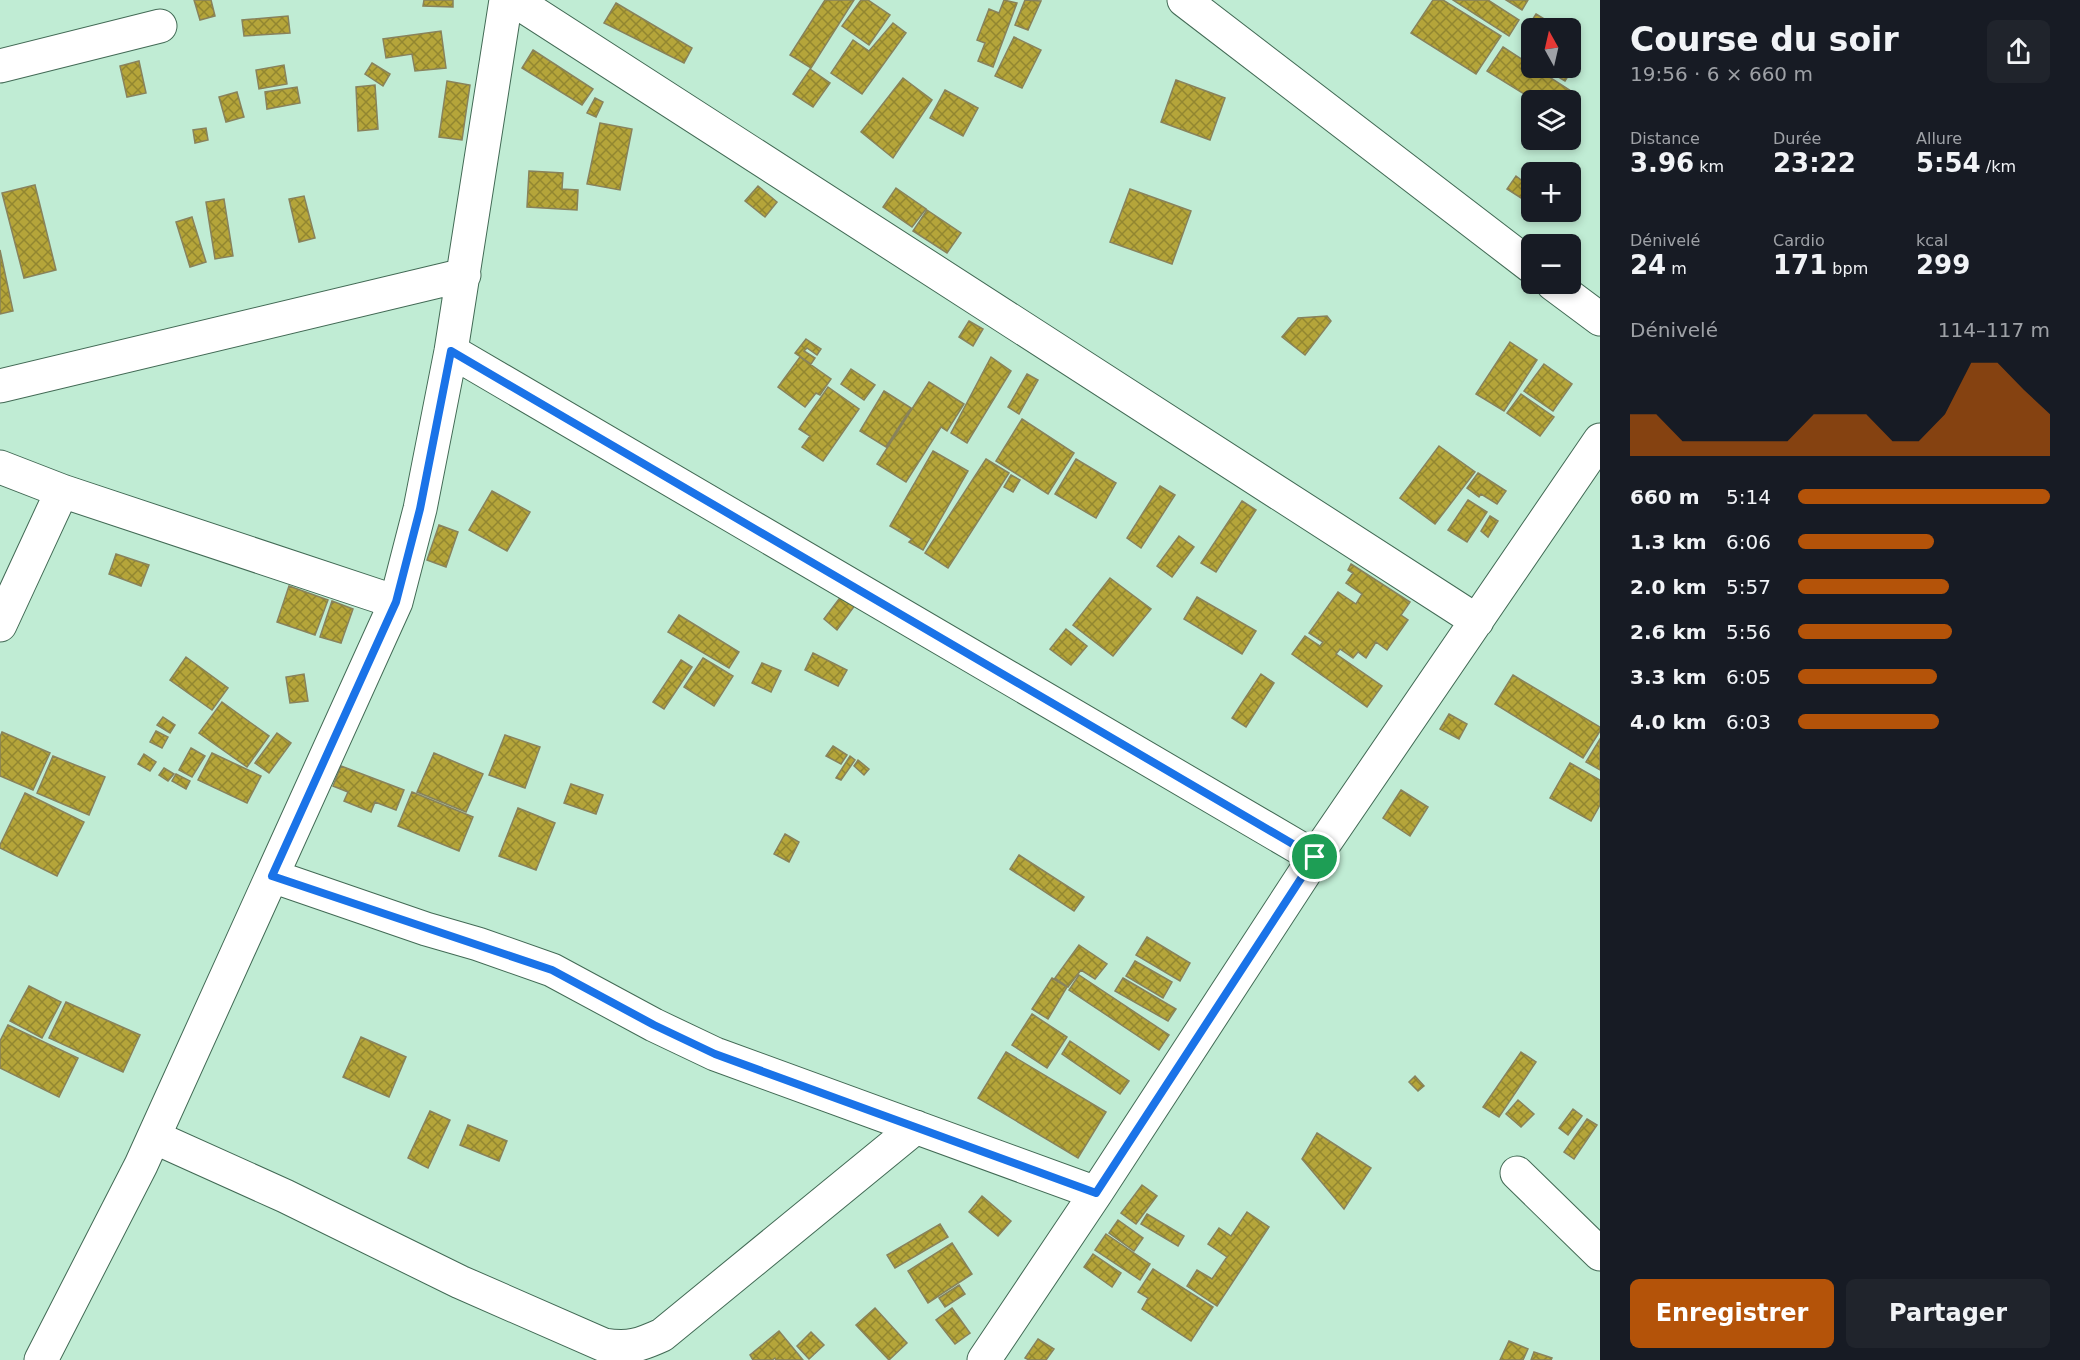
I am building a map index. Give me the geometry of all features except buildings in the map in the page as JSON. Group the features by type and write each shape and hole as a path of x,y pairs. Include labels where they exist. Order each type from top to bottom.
{"street":[{"path":"41,1360 154,1137 396,602 420,509 451,351 506,0"},
{"path":"514,0 1477,621"},
{"path":"1184,0 1521,259"},
{"path":"0,66 160,26"},
{"path":"0,386 464,275"},
{"path":"1566,294 1600,319"},
{"path":"451,351 1315,857"},
{"path":"984,1360 1315,857 1600,440"},
{"path":"0,467 396,602"},
{"path":"0,625 62,490"},
{"path":"272,876 426,930 488,947 552,970 654,1025 715,1054 1096,1193"},
{"path":"154,1137 285,1196 460,1282 604,1345 621,1348 639,1346 662,1335 916,1127"},
{"path":"1517,1173 1600,1254"}],"route":[{"path":"451,351 1315,857 1096,1193 715,1054 654,1025 552,970 478,944 426,930 272,876 396,602 420,509 451,351"}]}
